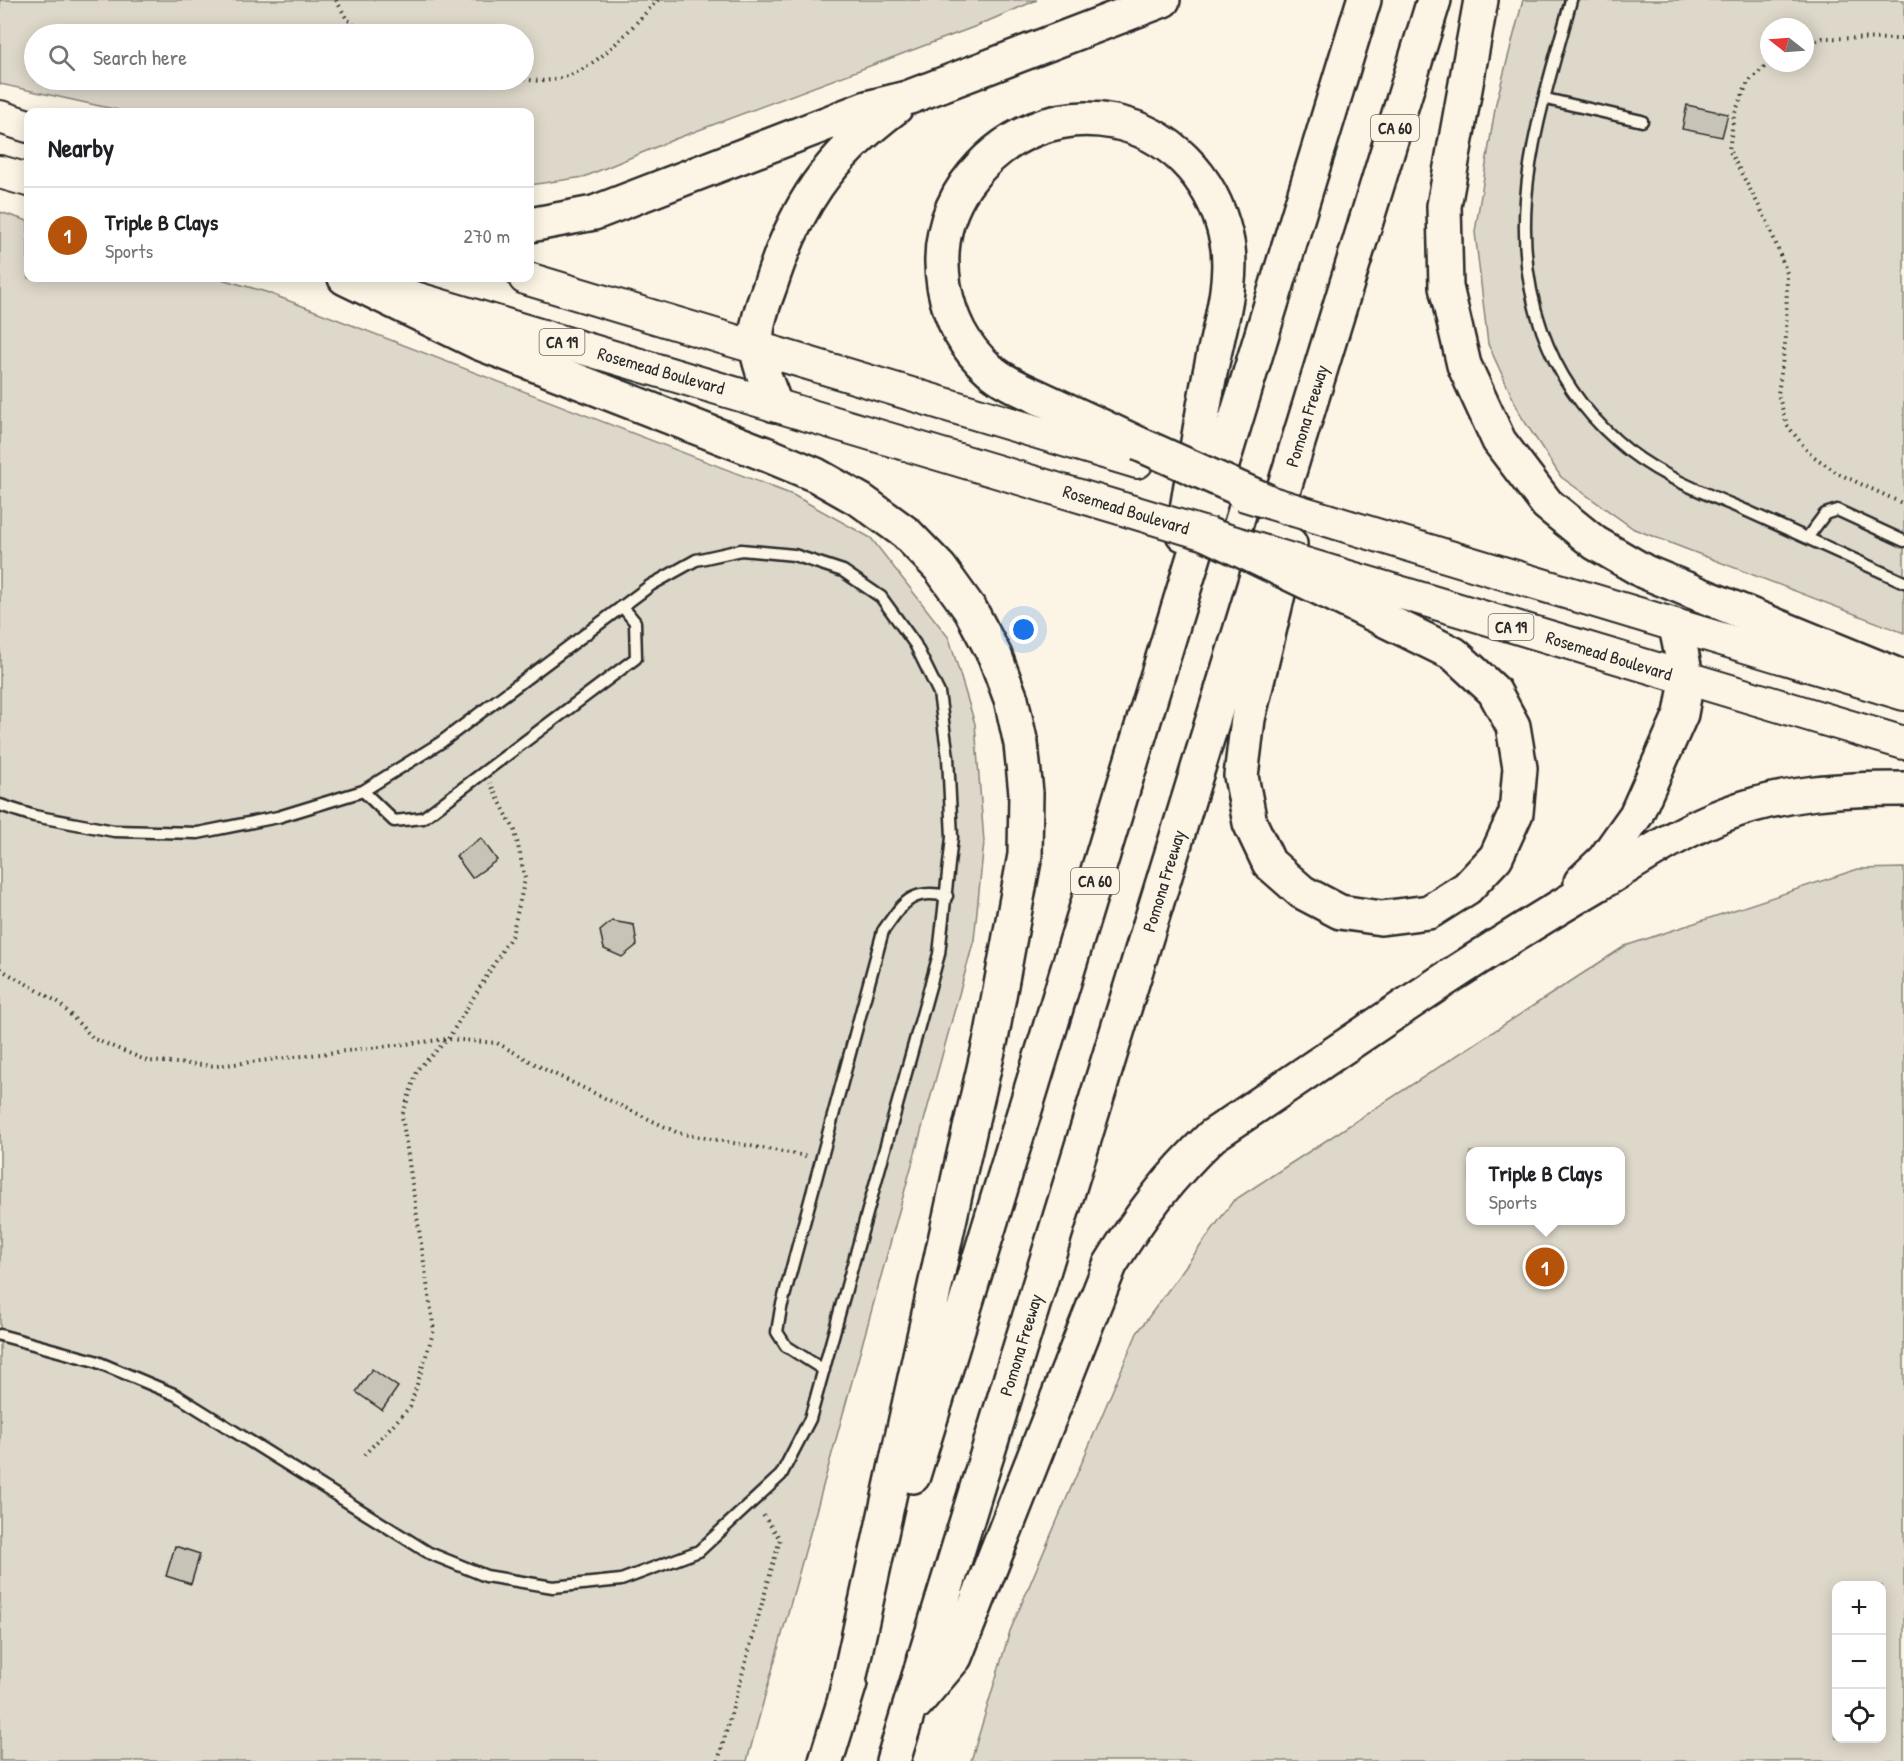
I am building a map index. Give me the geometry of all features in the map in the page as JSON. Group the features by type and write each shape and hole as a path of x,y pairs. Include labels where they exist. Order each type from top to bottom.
{"highway":[{"path":"534,224 594,213 867,108 907,98 1163,0"},
{"name":"CA 60","path":"826,1761 1364,0"},
{"name":"Pomona Freeway","path":"893,1761 1434,0"},
{"path":"1481,0 1444,206 1446,286 1464,365 1499,441 1547,504 1595,543 1645,572 1904,678"},
{"path":"775,405 756,349 758,323 782,249 800,210 839,156 873,124 907,98"},
{"path":"1162,661 1210,374 1224,307 1227,240 1218,209 1204,182 1187,159 1162,141 1126,125 1094,119 1060,121 1031,130 1006,142 980,166 957,197 944,230 941,268 948,309 964,343 990,371 1138,453 1267,501"},
{"path":"1207,534 1332,583 1454,654 1494,691 1513,726 1520,768 1516,813 1496,857 1467,888 1430,912 1381,918 1340,912 1302,892 1269,863 1250,823 1241,776 1248,719 1356,256"},
{"path":"355,282 477,342 768,454 816,475 862,501 906,533 940,568 971,611 995,656 1011,699 1021,744 1026,792 1025,855 992,1034 844,1703"},
{"path":"1546,914 1604,860 1636,815 1681,714 1687,680 1676,627"},
{"path":"907,1714 955,1657 1110,1265 1140,1215 1175,1171 1212,1136 1546,914 1673,840 1725,814 1796,795 1838,789 1904,789"}],"main road":[{"path":"0,117 24,125"},
{"path":"0,172 24,179"},
{"path":"534,281 756,349 1138,453"},
{"name":"Rosemead Boulevard","path":"360,282 1207,534"},
{"path":"1267,501 1676,627 1904,694"},
{"name":"Rosemead Boulevard","path":"1332,583 1687,680 1904,743"}],"lane":[{"path":"1570,0 1546,99 1526,197 1524,249 1533,307 1550,352 1575,397 1616,441 1669,477 1904,582"},
{"path":"1546,99 1642,121"},
{"path":"1807,538 1824,514 1838,510 1904,541"},
{"path":"0,805 34,816 114,831 198,833 278,817 363,791 440,743 651,585 696,560 741,550 794,555 843,570 881,597 915,644 939,693 948,757 952,837 939,954 810,1419 781,1475 699,1551 621,1580 553,1587 486,1576 429,1553 176,1395 95,1361 0,1335"},
{"path":"363,791 394,821 423,818 636,658 635,622 622,606"},
{"path":"824,1370 786,1346 777,1332 781,1308 883,931 897,911 915,896 927,891 947,896"}],"path":[{"path":"336,0 347,19 353,24"},
{"path":"534,79 559,79 579,72 597,60 658,0"},
{"path":"1814,41 1823,38 1904,39"},
{"path":"1760,71 1748,82 1734,115 1729,150 1768,224 1787,273 1786,336 1778,394 1786,425 1809,453 1837,473 1904,504"},
{"path":"364,1455 410,1407 434,1330 402,1116 418,1069 447,1038 512,935 525,879 515,831 484,772"},
{"path":"0,969 58,1002 93,1039 148,1060 218,1066 447,1038 497,1043 548,1071 678,1133 821,1159"},
{"path":"718,1761 780,1539 753,1502"}],"shaded area":[{"path":"0,0 1037,0 974,27 675,139 584,177 534,184 534,108 109,108 27,90 534,90 534,24 24,24 24,89 0,84"},
{"path":"1523,0 1904,0 1904,633 1634,529 1561,477 1521,416 1488,344 1475,232 1496,103"},
{"path":"0,212 24,220 24,282 232,282 266,292 793,495 871,538 949,638 975,724 984,842 974,940 747,1761 0,1761"},
{"path":"1904,868 1904,1761 971,1761 1010,1631 1137,1333 1233,1201 1625,946 1858,869"}],"building":[{"path":"1687,105 1728,114 1722,137 1682,129"},
{"path":"481,838 497,860 472,878 456,856"},
{"path":"612,921 634,925 637,945 622,957 604,949 600,931"},
{"path":"372,1369 398,1387 382,1410 356,1392"},
{"path":"175,1546 200,1554 191,1584 166,1576"}],"place":[{"name":"Triple B Clays","path":"1545,1267"}]}
